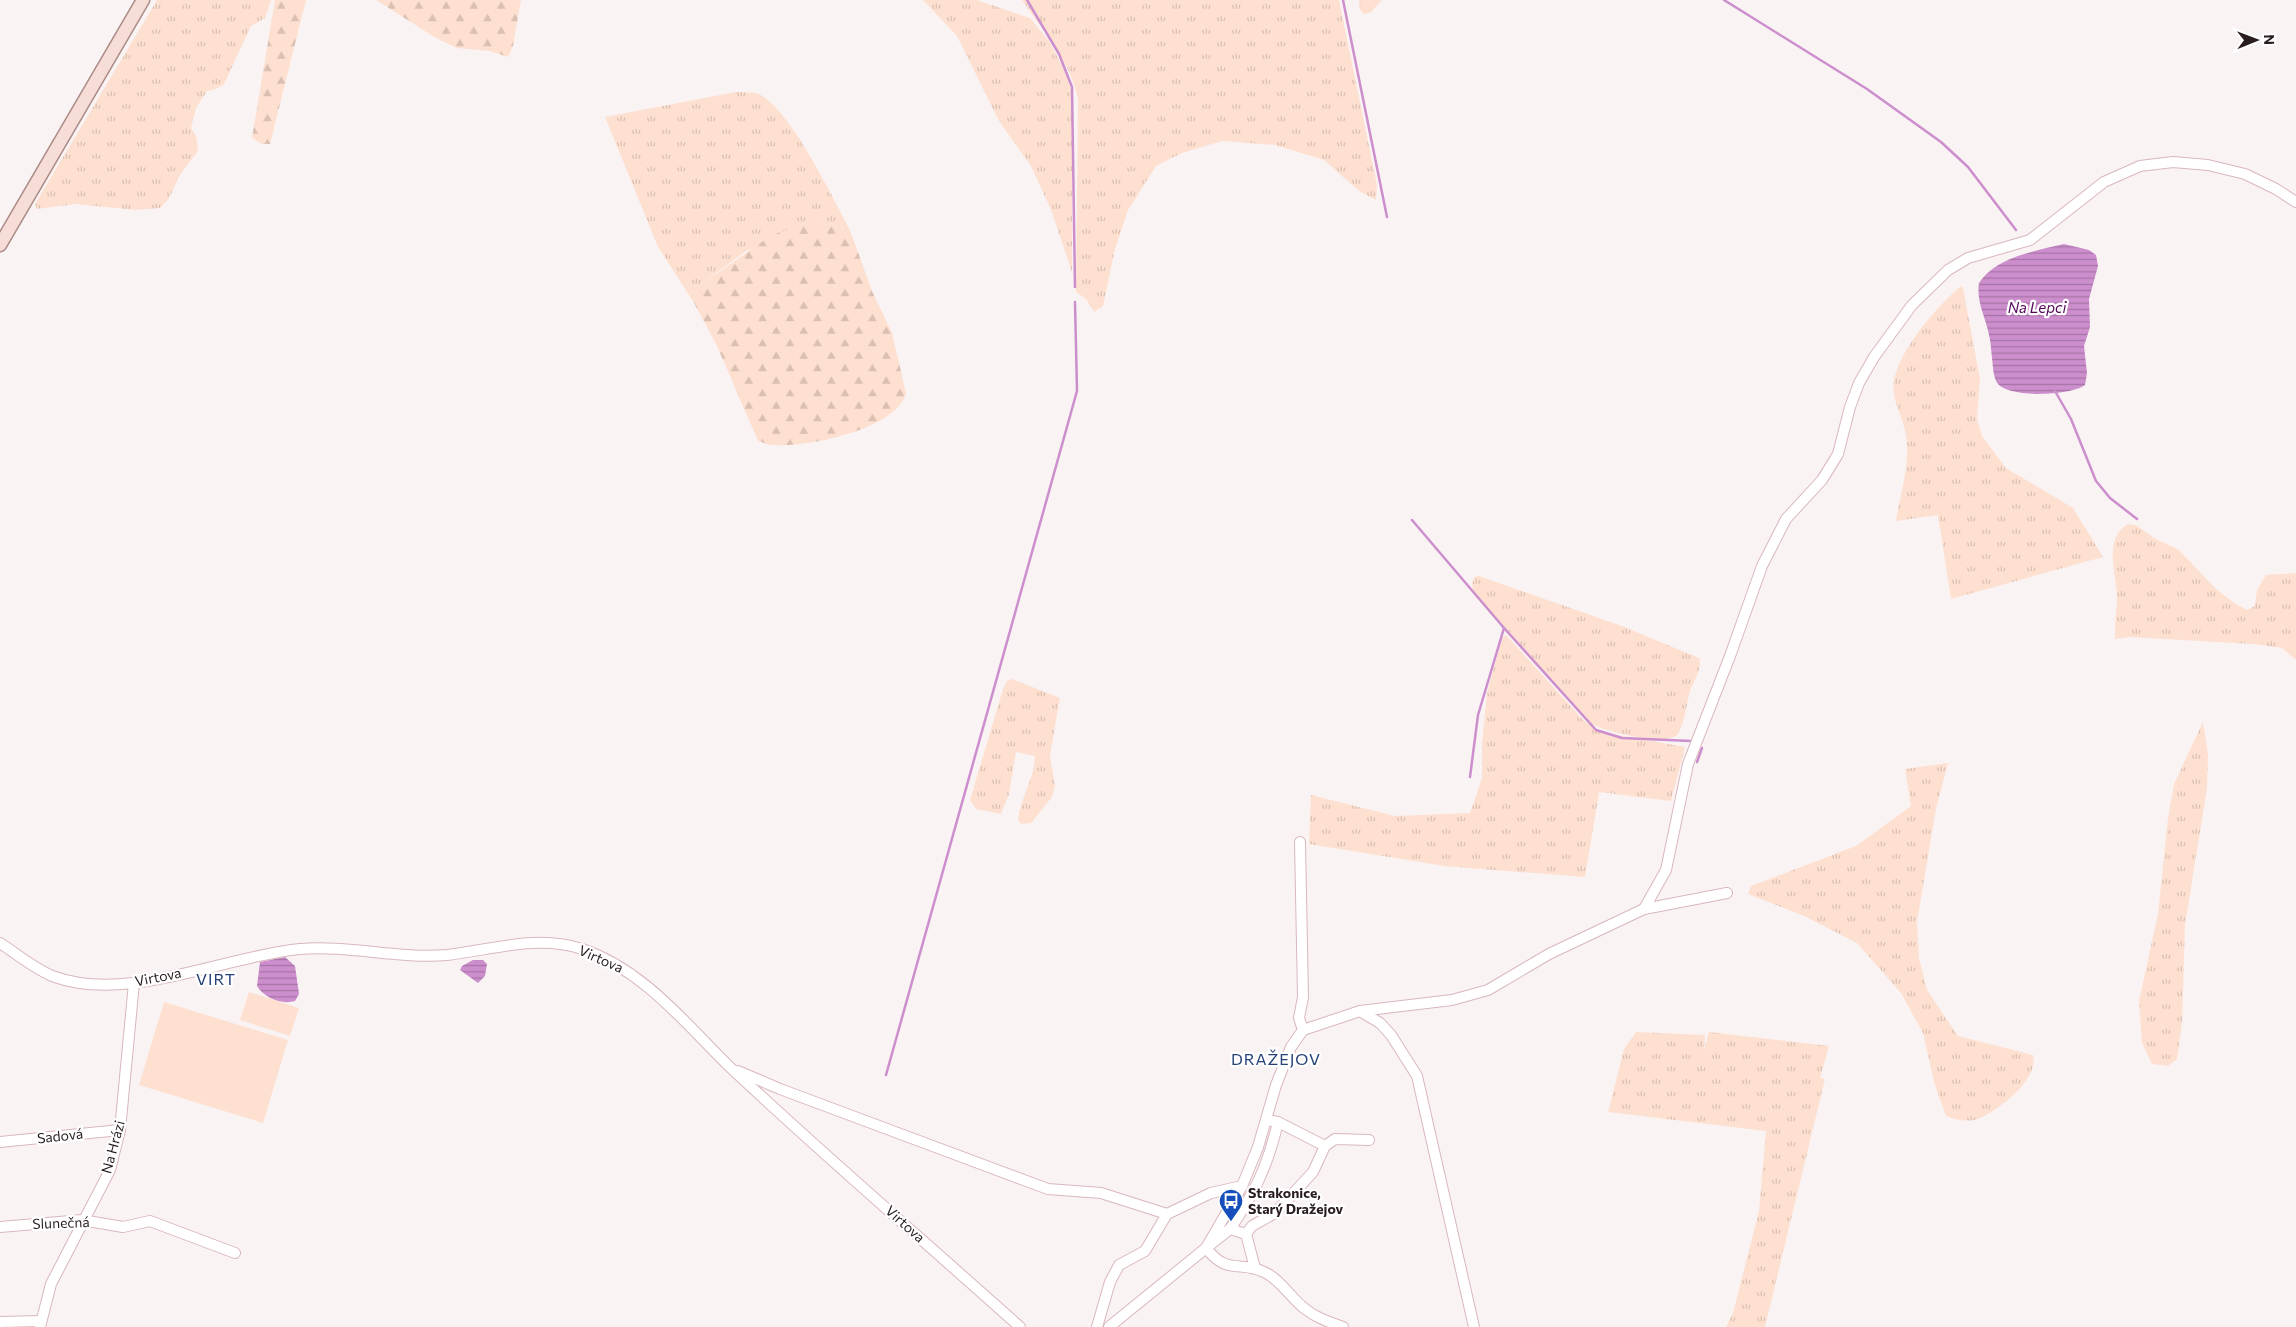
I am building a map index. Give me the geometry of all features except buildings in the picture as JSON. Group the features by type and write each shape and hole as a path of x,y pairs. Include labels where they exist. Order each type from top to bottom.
{"main road":[{"path":"0,245 143,0"}],"street":[{"path":"1644,909 1666,870 1688,764 1730,656 1762,566 1786,519 1822,480 1838,454 1850,407 1859,383 1874,357 1912,305 1948,270 1968,258 2030,240 2104,182 2140,166 2174,162 2208,166 2245,174 2276,189 2296,202"},
{"path":"1300,842 1302,997 1299,1018 1303,1030"},
{"path":"1109,1327 1230,1228 1251,1199 1270,1155 1276,1085 1291,1047 1303,1030 1360,1011 1452,1000 1488,990 1549,954 1644,909 1727,893"},
{"name":"Virtova","path":"0,943 53,976 86,984 134,983 258,956 297,950 326,948 398,955 429,955 462,953 503,945 558,944 579,948 626,970 654,991 732,1069 1020,1327"},
{"name":"Na Hrázi","path":"41,1324 51,1284 82,1220 110,1170 120,1130 134,983"},
{"path":"1380,1023 1391,1006"},
{"path":"1360,1011 1380,1023 1405,1054 1417,1076 1474,1327"},
{"path":"732,1069 780,1089 1048,1189 1101,1194 1167,1214"},
{"path":"1273,1121 1325,1146"},
{"path":"1206,1248 1242,1186 1273,1121"},
{"name":"Sadová","path":"0,1142 120,1130"},
{"path":"1246,1234 1252,1226 1275,1213 1313,1172 1325,1146 1334,1139 1369,1140"},
{"path":"1097,1327 1110,1282 1119,1265 1145,1251 1167,1214 1211,1193 1242,1186"},
{"name":"Slunečná","path":"0,1227 82,1220 123,1226 150,1220 235,1253"},
{"path":"1230,1228 1246,1234"},
{"path":"1246,1234 1255,1268"},
{"path":"1206,1248 1215,1260 1229,1266 1255,1268 1267,1272 1305,1309 1320,1319 1343,1327"},
{"path":"0,1322 41,1324"}],"green space":[{"path":"157,0 271,0 265,18 251,26 224,84 216,89 207,91 196,108 191,128 196,136 198,151 180,175 169,198 160,208 135,210 76,204 37,209 35,204"},
{"path":"275,0 306,0 270,144 262,144 252,138"},
{"path":"376,0 521,0 513,46 508,57 490,51 457,48 436,38"},
{"path":"923,0 977,0 1030,18 1049,41 1067,75 1073,99 1072,272 1051,210 1031,166 999,121 957,36"},
{"path":"1022,0 1339,0 1377,185 1376,200 1359,191 1324,160 1275,145 1222,141 1182,153 1156,166 1128,210 1115,249 1103,306 1094,312 1086,299 1076,292 1078,100 1075,86 1063,60"},
{"path":"1359,0 1382,0 1371,12 1364,14 1360,10"},
{"path":"736,92 756,93 768,100 782,114 809,154 850,230 819,223 746,251 699,286 693,301 658,247 605,117"},
{"path":"819,223 850,230 872,291 892,333 906,393 899,406 886,417 849,434 807,443 769,445 758,441 717,346 693,301 699,286 772,235 797,226"},
{"path":"1961,286 1963,288 1980,379 1977,419 1982,436 2006,468 2073,508 2103,557 1951,599 1938,515 1896,521 1905,474 1907,446 1905,430 1894,394 1894,381 1906,351 1916,335"},
{"path":"2128,524 2136,525 2154,538 2179,550 2216,589 2247,610 2255,606 2257,590 2266,575 2296,573 2296,660 2282,648 2253,644 2130,637 2115,639 2117,596 2113,567 2113,547 2120,530"},
{"path":"1479,576 1622,626 1699,658 1699,671 1690,691 1683,721 1677,735 1661,739 1635,737 1609,731 1592,724 1473,592 1472,584 1474,577"},
{"path":"1506,635 1584,721 1601,732 1685,747 1671,801 1599,792 1585,877 1444,866 1309,844 1311,795 1395,816 1470,813 1482,778 1482,743 1487,693 1502,638"},
{"path":"1012,679 1060,698 1050,755 1055,786 1052,797 1031,823 1021,824 1018,820 1035,756 1016,752 1009,794 1001,814 976,809 970,800 1003,689 1007,681"},
{"path":"2203,722 2208,754 2207,788 2185,925 2182,1023 2177,1059 2168,1066 2152,1064 2142,1043 2139,1001 2158,914 2168,818 2174,784"},
{"path":"1948,763 1936,809 1917,922 1919,958 1927,990 1958,1036 2033,1055 2030,1074 2016,1092 1988,1114 1967,1121 1946,1116 1934,1082 1923,1033 1901,993 1857,943 1804,916 1748,894 1751,886 1856,846 1911,806 1905,769"},
{"path":"249,992 299,1008 290,1036 240,1020"},
{"path":"164,1002 288,1040 263,1123 139,1085"},
{"path":"1636,1032 1705,1035 1704,1050 1709,1032 1829,1046 1820,1078 1825,1079 1765,1327 1726,1327 1733,1313 1759,1211 1766,1131 1608,1112 1624,1049"}],"water":[{"name":"Na Lepci","path":"2064,244 2089,250 2096,255 2098,266 2089,299 2090,327 2084,346 2087,373 2085,385 2067,391 2040,394 2015,392 2005,389 1998,384 1994,375 1990,338 1979,297 1979,283 1986,274 2006,261 2017,256"},
{"path":"285,957 295,966 299,994 295,1001 290,1002 274,1000 264,994 257,986 260,962"},
{"path":"473,960 483,960 487,964 485,976 478,983 460,970 462,966"}],"waterway":[{"path":"1027,0 1059,54 1072,87 1075,287"},
{"path":"1343,0 1387,217"},
{"path":"1724,0 1867,89 1941,142 1968,167 2016,230"},
{"path":"886,1075 1077,391 1075,302"},
{"path":"2055,391 2071,419 2096,481 2110,498 2137,519"},
{"path":"1412,520 1504,628 1596,730 1622,738 1691,741"},
{"path":"1470,777 1478,715 1504,628"},
{"path":"1697,762 1702,748"}],"place":[{"name":"Strakonice, Starý Dražejov","path":"1231,1222"}],"district":[{"name":"VIRT","path":"216,979"},
{"name":"DRAŽEJOV","path":"1276,1059"}]}
